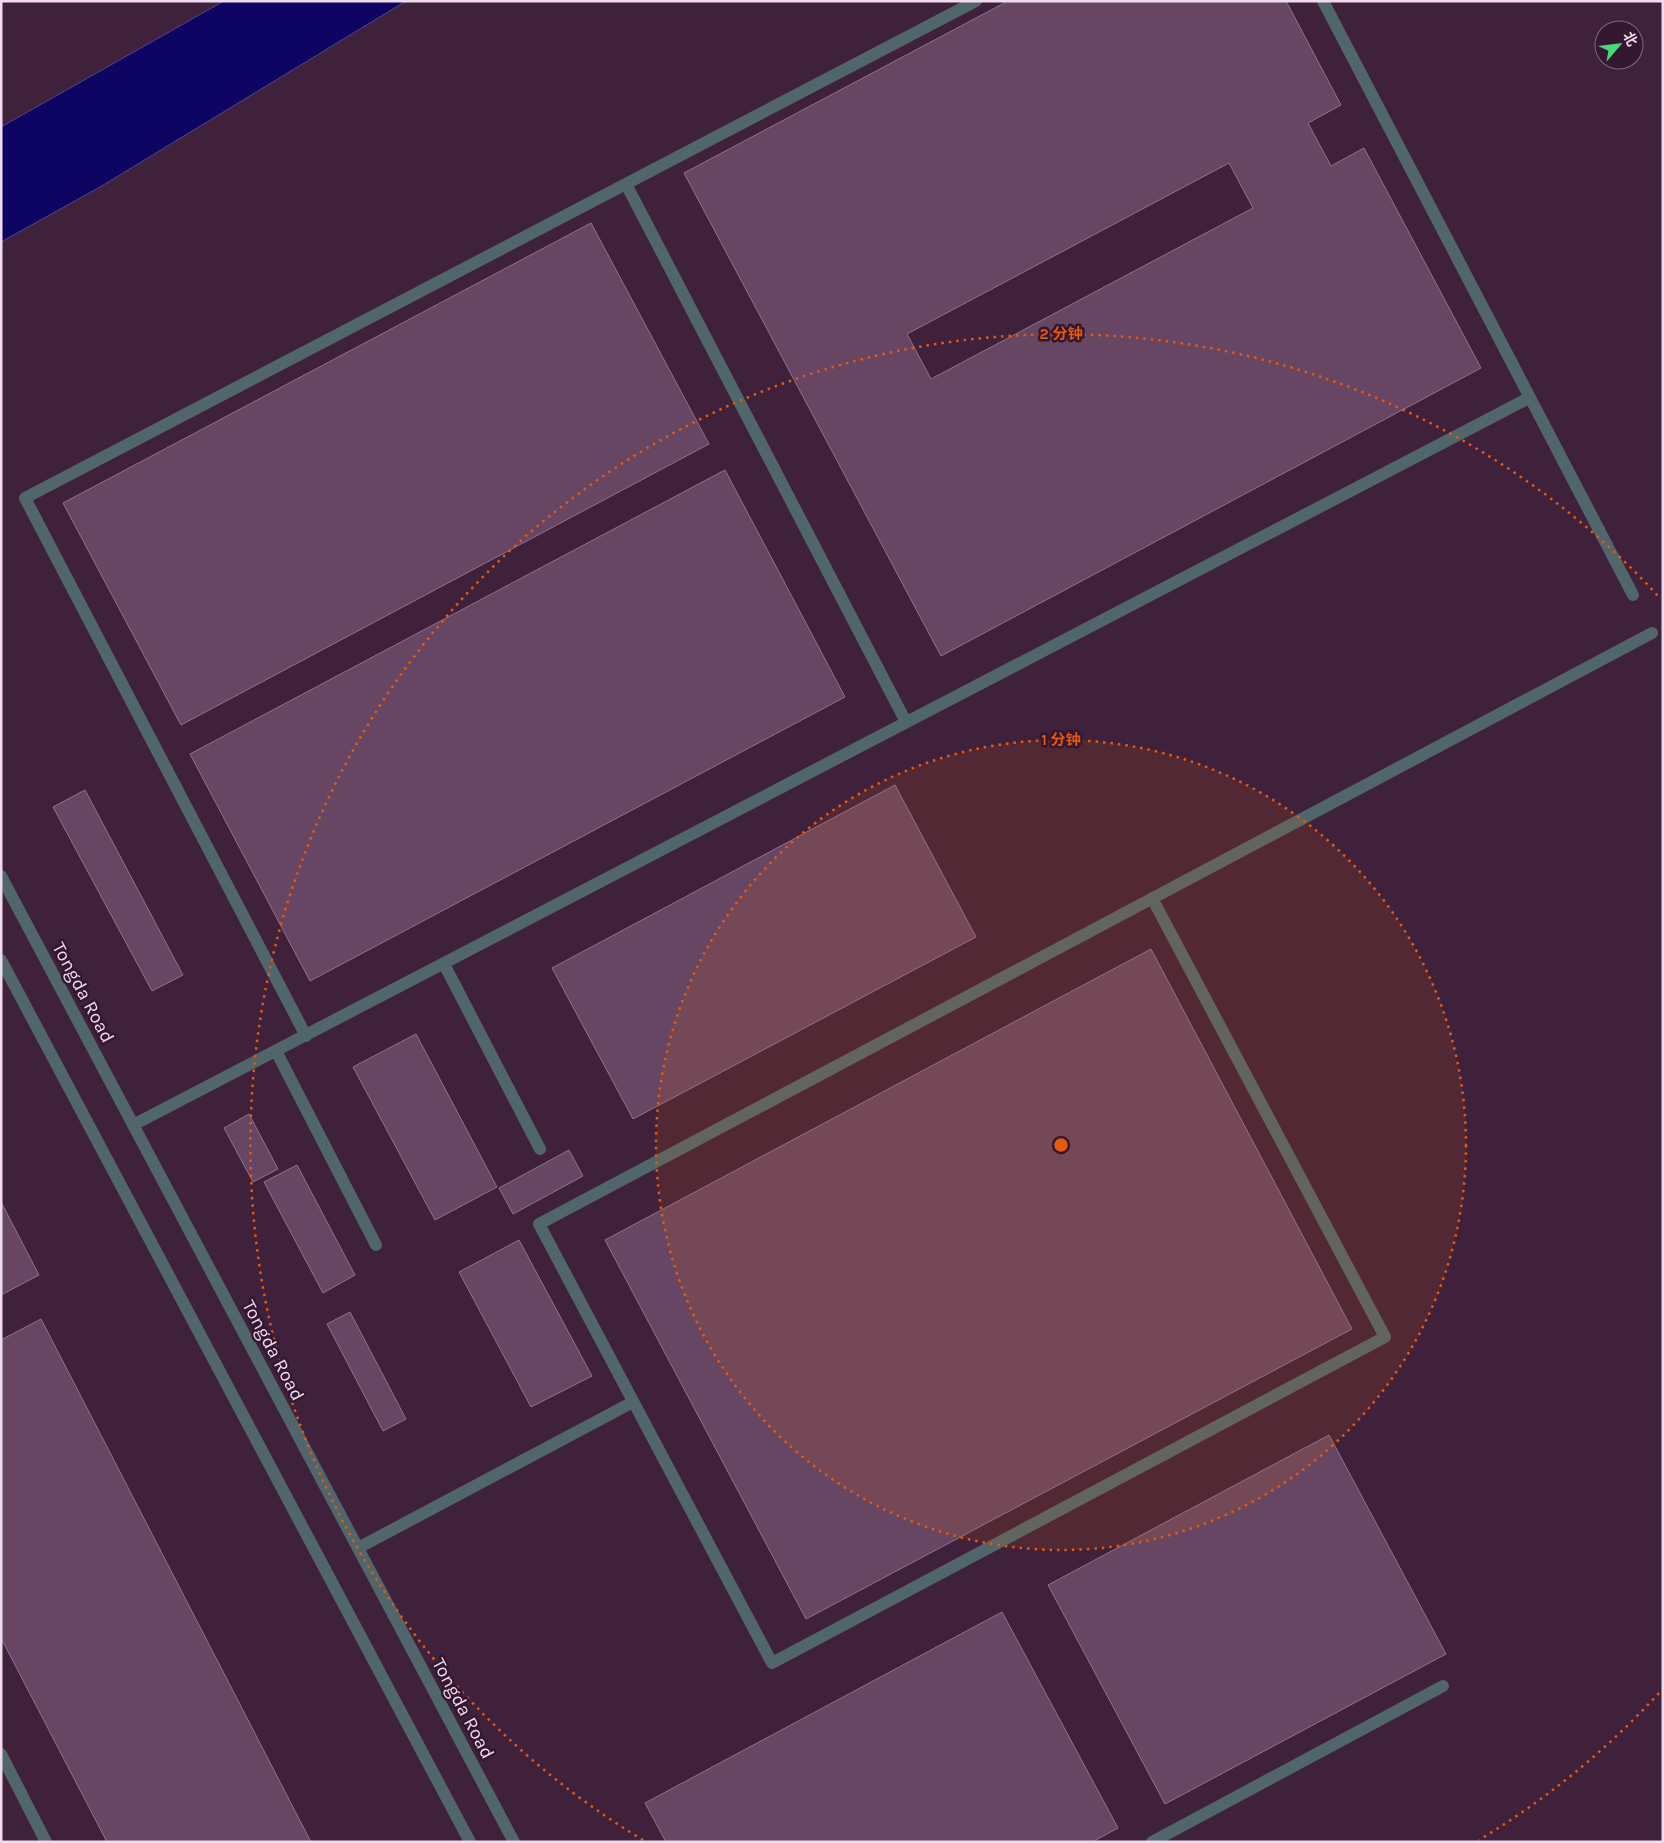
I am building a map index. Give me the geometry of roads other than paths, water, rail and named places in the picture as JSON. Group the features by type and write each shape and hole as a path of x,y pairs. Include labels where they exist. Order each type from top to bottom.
{"street":[{"path":"306,1036 25,498 976,1"},
{"path":"1323,1 1632,595"},
{"path":"626,184 906,722"},
{"path":"134,1125 1529,398"},
{"path":"1152,898 1385,1337 772,1663 539,1224 1652,632"},
{"name":"Tongda Road","path":"1,876 514,1842"},
{"path":"1,960 470,1842"},
{"path":"444,964 540,1149"},
{"path":"276,1051 376,1245"},
{"path":"358,1548 633,1402"},
{"path":"1152,1842 1443,1686"},
{"path":"1,1754 46,1842"}]}
